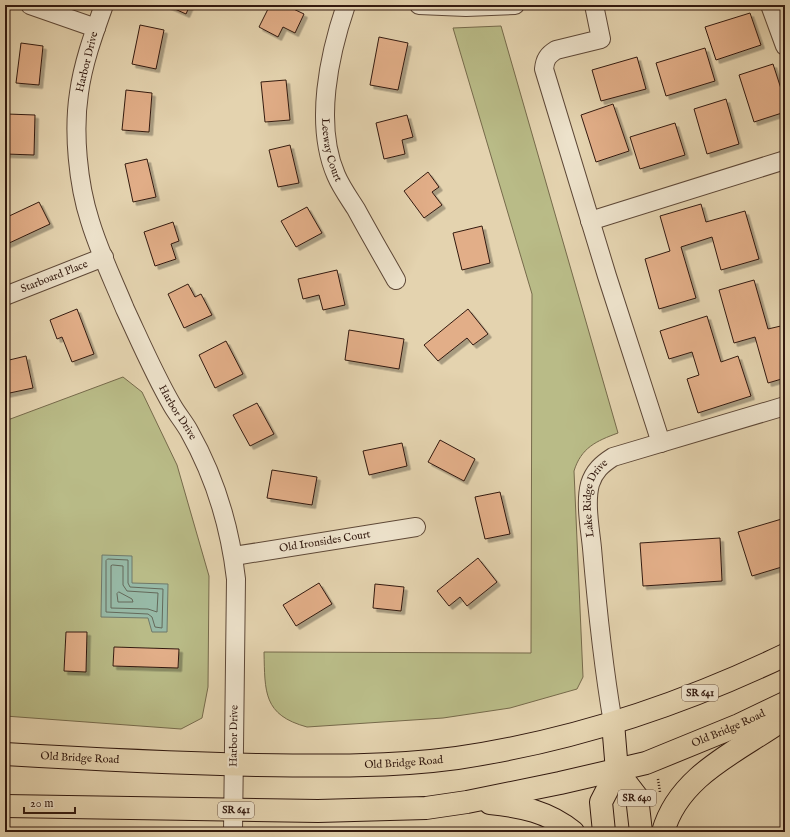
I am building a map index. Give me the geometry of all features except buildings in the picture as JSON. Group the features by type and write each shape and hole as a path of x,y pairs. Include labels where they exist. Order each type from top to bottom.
{"main road":[{"name":"Old Bridge Road","path":"5,754 129,762 334,766 395,764 456,758 520,746 613,723 676,702 737,678 785,655"},
{"name":"Old Bridge Road","path":"5,806 233,810 369,810 426,808 467,802 617,771 678,751 739,725 785,703"},
{"path":"663,832 675,806 696,780 716,763 785,718"},
{"path":"613,723 617,771"},
{"name":"SR 640","path":"604,832 601,802 617,771 637,798 641,832"},
{"path":"467,802 504,804 532,810 553,818 573,832"}],"street":[{"path":"30,5 96,28"},
{"name":"Harbor Drive","path":"104,5 96,28 78,94 77,139 80,176 90,220 140,342 172,406 188,431 209,471 224,513 234,556 236,579 233,832"},
{"name":"Leeway Court","path":"346,5 331,60 325,102 325,123 328,149 336,175 396,280"},
{"path":"419,5 466,7 515,5"},
{"path":"594,5 601,39 550,53 545,60 544,68 590,221 661,443"},
{"path":"770,5 785,46"},
{"path":"590,221 785,160"},
{"name":"Starboard Place","path":"5,296 104,257"},
{"name":"Lake Ridge Drive","path":"613,723 601,649 589,510 590,486 598,469 613,456 785,406"},
{"name":"Old Ironsides Court","path":"234,556 416,527"}],"green space":[{"path":"501,26 618,433 590,446 581,456 574,471 583,677 577,689 510,708 443,718 307,727 282,716 274,709 266,690 264,652 531,653 532,294 453,28"},
{"path":"123,377 142,392 177,465 209,576 208,687 202,718 181,729 5,716 5,421"}],"water":[{"path":"102,555 132,556 132,583 168,584 167,632 152,632 148,618 101,617"}]}
